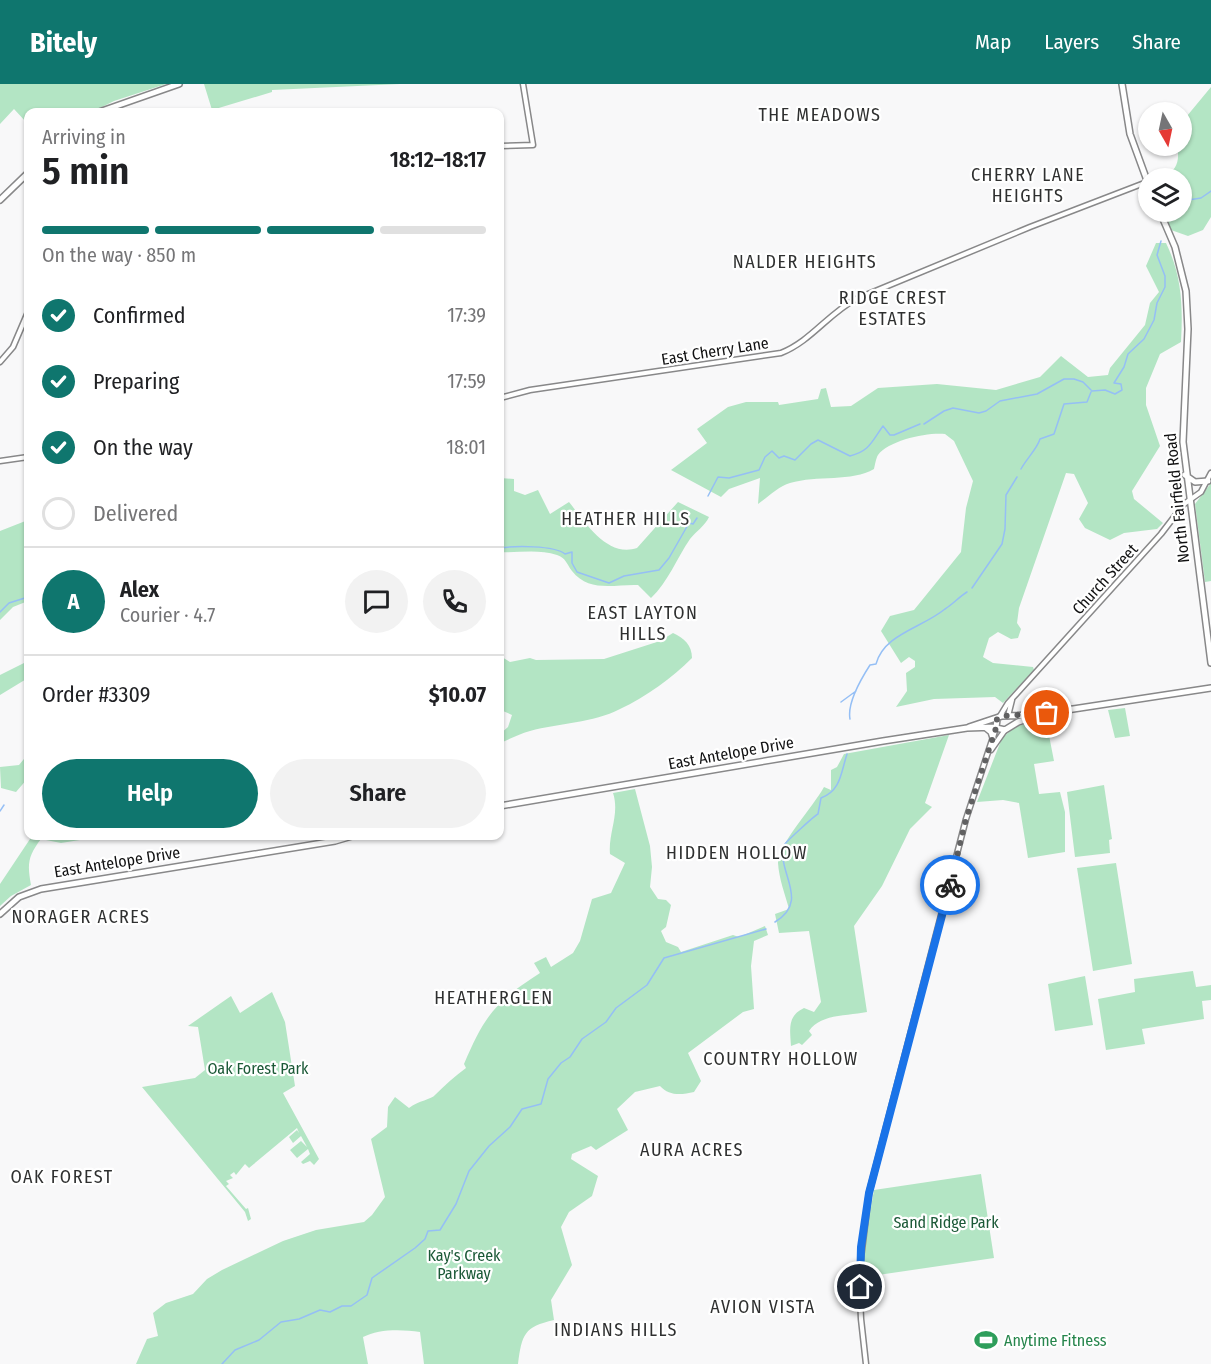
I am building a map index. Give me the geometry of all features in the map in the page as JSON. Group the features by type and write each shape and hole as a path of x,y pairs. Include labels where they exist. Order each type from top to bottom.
{"main road":[{"path":"110,108 179,84"},
{"path":"1122,84 1130,134 1142,168"},
{"path":"0,200 24,177"},
{"name":"North Fairfield Road","path":"1164,222 1181,267 1186,291 1188,329 1183,409 1185,475 1211,663"},
{"path":"1185,475 1195,482 1208,481"},
{"path":"1012,725 1008,717 1035,716 1211,688"},
{"path":"1005,730 1035,716"},
{"name":"East Antelope Drive","path":"967,728 1008,717"},
{"path":"996,728 998,718"},
{"path":"981,727 989,730 993,738"},
{"name":"East Antelope Drive","path":"504,805 967,728 1005,730"},
{"name":"East Antelope Drive","path":"0,914 19,897 41,889 338,840"}],"street":[{"path":"504,146 533,145 523,84"},
{"name":"East Cherry Lane","path":"504,397 530,390 781,353 798,345 838,310 856,299 1030,227 1138,188"},
{"path":"0,362 13,347 24,321"},
{"path":"0,461 24,458"},
{"name":"Church Street","path":"998,718 1189,501 1201,492 1211,473"},
{"name":"Church Street","path":"1008,717 1013,699"},
{"path":"866,1364 859,1274 869,1193 966,819 996,728"},
{"path":"989,753 1005,730"}],"green space":[{"path":"0,84 166,84 100,108 24,108 24,120 14,109 0,124"},
{"path":"204,84 400,84 272,90 272,92 219,108 211,108"},
{"path":"1211,87 1211,217 1203,230 1188,236 1171,230 1168,222 1192,222 1192,168 1174,168 1178,156 1192,156 1192,110"},
{"path":"1156,243 1166,243 1175,267 1182,316 1181,342 1160,354 1146,388 1146,405 1160,446 1132,491 1134,499 1163,523 1157,529 1124,533 1110,540 1085,528 1079,519 1088,503 1074,474 1066,473 1019,608 1017,623 1021,629 1018,638 1011,639 998,632 989,638 983,657 993,663 1033,667 1034,670 1003,703 995,697 934,699 896,707 907,691 906,673 915,667 915,661 909,657 901,663 881,631 890,616 914,610 961,552 966,508 973,481 954,441 945,434 929,434 900,441 883,450 877,456 874,469 865,473 786,484 758,504 760,478 729,489 721,497 671,470 707,443 697,429 728,407 746,402 778,402 779,405 818,399 821,389 826,388 831,407 851,406 878,388 937,384 996,390 1040,377 1061,356 1088,377 1108,375 1110,368 1145,325 1150,303 1159,292 1146,266"},
{"path":"504,478 514,479 514,491 525,495 538,490 550,514 569,502 598,536 616,548 626,550 637,548 678,502 709,517 690,539 651,598 638,585 603,586 586,582 572,571 560,556 536,552 504,552"},
{"path":"1211,483 1211,581 1205,582 1195,504"},
{"path":"24,522 24,603 13,607 0,620 0,531"},
{"path":"673,633 681,637 691,649 692,658 649,693 610,714 541,728 504,741 504,730 508,727 512,715 504,711 504,658 510,662 530,658 536,660 604,659 660,641"},
{"path":"24,663 24,680 0,695 0,675"},
{"path":"1125,708 1130,736 1115,738 1108,710"},
{"path":"1046,720 1054,761 1034,764 1039,794 1060,792 1065,812 1065,852 1028,858 1019,803 1003,800 977,802 1002,738 1016,726"},
{"path":"949,735 925,803 932,807 910,829 882,886 854,926 867,1012 820,1021 809,1031 812,1035 802,1045 799,1043 791,1046 792,1019 804,1008 814,1012 821,1002 809,931 779,933 775,914 789,909 778,863 783,847 824,787 831,790 831,770 837,767 844,754"},
{"path":"24,759 24,783 16,792 1,788 0,767 19,765"},
{"path":"1104,785 1112,839 1109,840 1110,853 1075,857 1067,792"},
{"name":"Kay's Creek Parkway","path":"635,789 650,846 652,867 650,887 658,899 666,900 671,905 666,927 661,931 666,942 678,947 681,952 733,935 739,937 765,926 768,935 754,941 751,966 754,1009 743,1012 688,1053 701,1081 694,1092 676,1094 667,1092 660,1086 635,1092 617,1109 628,1130 596,1150 591,1146 572,1154 571,1159 598,1176 592,1196 569,1212 561,1227 572,1265 551,1300 554,1320 536,1326 526,1333 521,1345 518,1364 424,1364 420,1332 398,1330 376,1332 363,1337 368,1364 136,1364 147,1339 158,1336 153,1313 166,1303 193,1294 207,1279 222,1270 283,1241 316,1230 364,1222 372,1215 385,1197 371,1139 387,1127 388,1107 395,1097 409,1108 433,1096 466,1068 464,1064 471,1047 493,1011 512,993 540,973 534,963 546,957 551,967 573,953 580,941 592,899 611,893 625,863 610,854 615,816 613,793"},
{"path":"29,840 40,840 33,850 30,860 31,885 11,896 0,906 0,884"},
{"path":"46,840 80,840 61,843"},
{"path":"1116,863 1132,964 1093,971 1077,868"},
{"path":"1193,971 1196,987 1211,985 1211,1000 1202,1001 1204,1019 1142,1029 1145,1044 1106,1050 1098,999 1135,992 1134,979"},
{"path":"1085,976 1093,1025 1055,1031 1048,984"},
{"name":"Oak Forest Park","path":"272,992 285,1022 295,1086 283,1093 319,1159 314,1165 310,1161 303,1164 301,1162 310,1154 308,1149 297,1158 290,1150 301,1141 307,1147 301,1136 293,1143 289,1137 297,1130 299,1133 297,1128 249,1168 245,1164 236,1175 234,1172 230,1175 233,1178 226,1181 229,1184 226,1186 246,1209 248,1208 251,1219 248,1221 245,1212 142,1087 195,1078 205,1070 198,1027 188,1026 231,996 240,1013"},
{"name":"Sand Ridge Park","path":"981,1174 994,1258 878,1275 880,1295 863,1297 864,1247 874,1190"}],"waterway":[{"path":"1192,199 1201,198 1211,191"},
{"path":"1092,391 1105,390 1115,394 1122,390 1121,384 1114,383 1124,367 1128,354 1144,339 1154,320 1157,303 1165,287 1165,276 1157,255 1161,241"},
{"path":"924,424 953,408 979,413 986,411 1000,401 1037,394 1064,379 1083,382 1091,390"},
{"path":"1021,469 1040,439 1054,434 1064,404 1087,402 1091,392"},
{"path":"708,496 718,477 729,478 759,470 765,457 772,451 779,458 784,456 795,460 818,440 850,456 866,448 883,426 890,435 894,435 920,424"},
{"path":"972,588 1002,544 1006,495 1017,477"},
{"path":"504,548 534,547 552,549 565,554 572,552 572,563 577,572 609,583 624,576 659,570 669,558 689,523 693,524 697,518"},
{"path":"850,719 851,706 859,684 870,665 876,664 887,645 905,632 936,616 967,592"},
{"path":"0,612 9,603 24,598"},
{"path":"841,702 856,691"},
{"path":"775,922 785,914 792,895 784,866 784,845 818,814 821,798 828,795 836,786 847,754"},
{"path":"0,811 4,805"},
{"path":"222,1364 235,1350 259,1340 281,1322 299,1319 320,1310 330,1312 342,1306 351,1306 367,1295 372,1278 415,1248 425,1239 428,1231 440,1230 456,1204 469,1171 489,1146 510,1127 522,1109 541,1104 548,1079 561,1063 570,1057 582,1039 606,1022 616,1008 647,985 664,958 766,929"}],"way so far":[{"path":"950,885 966,819 989,753 996,720 1002,716 1017,717 1030,714 1035,716 1047,713"}],"place":[{"name":"Anytime Fitness","path":"986,1340"}],"district":[{"name":"THE MEADOWS","path":"820,115"},
{"name":"CHERRY LANE HEIGHTS","path":"1028,185"},
{"name":"NALDER HEIGHTS","path":"805,262"},
{"name":"RIDGE CREST ESTATES","path":"893,308"},
{"name":"HEATHER HILLS","path":"626,519"},
{"name":"EAST LAYTON HILLS","path":"643,623"},
{"name":"HIDDEN HOLLOW","path":"737,853"},
{"name":"NORAGER ACRES","path":"81,917"},
{"name":"HEATHERGLEN","path":"494,998"},
{"name":"COUNTRY HOLLOW","path":"781,1059"},
{"name":"AURA ACRES","path":"692,1150"},
{"name":"OAK FOREST","path":"62,1177"},
{"name":"AVION VISTA","path":"763,1307"},
{"name":"INDIANS HILLS","path":"616,1330"}],"route":[{"path":"860,1287 861,1247 869,1193 950,885"}]}
